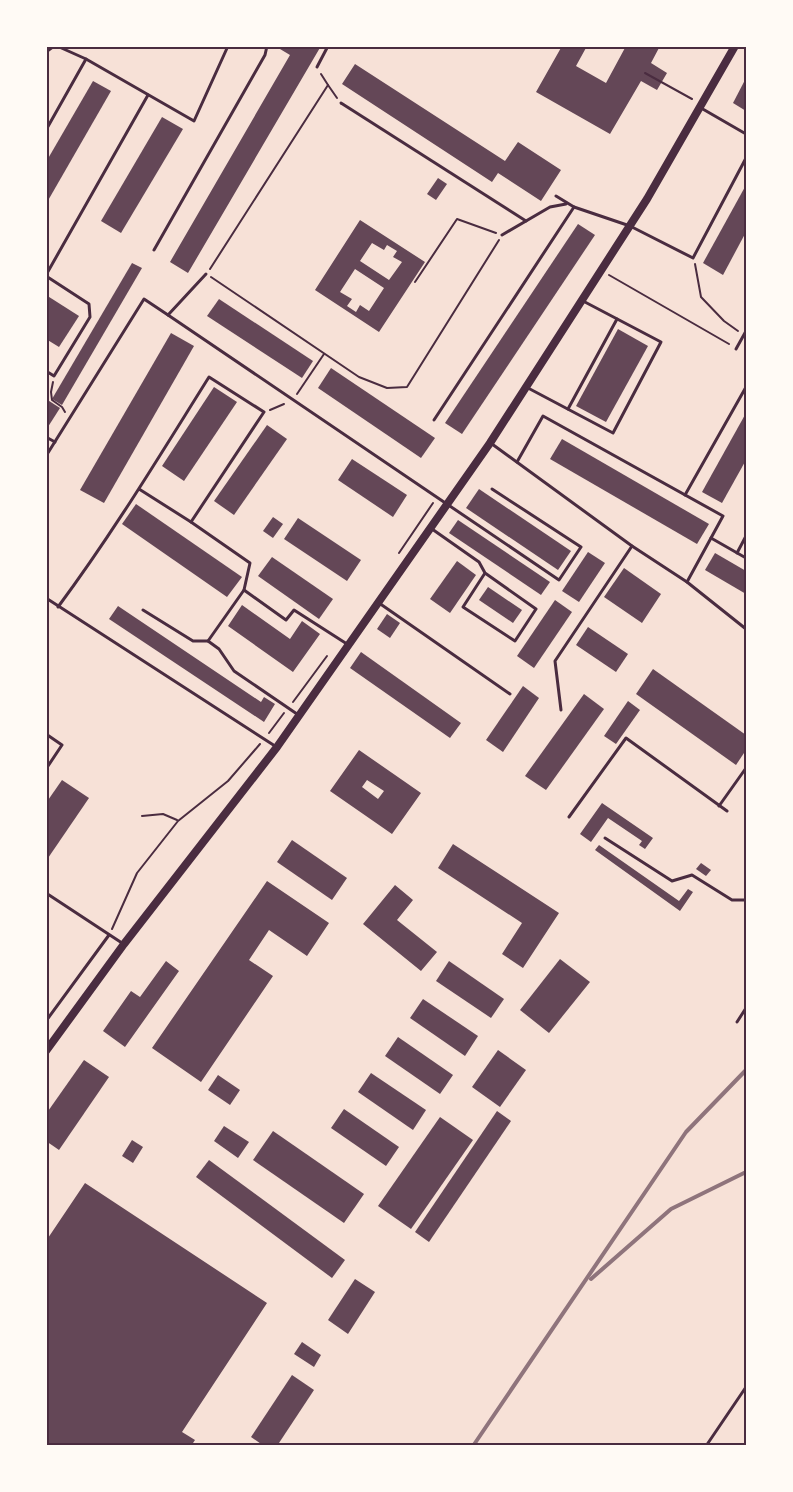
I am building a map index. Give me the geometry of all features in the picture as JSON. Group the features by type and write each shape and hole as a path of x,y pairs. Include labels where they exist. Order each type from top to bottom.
{"street":[{"path":"46,1051 124,944 277,747 490,443 630,226 701,108 735,46"}],"lane":[{"path":"46,52 55,46 86,59 194,121 228,46"},
{"path":"153,250 265,55 267,46"},
{"path":"317,67 328,46"},
{"path":"46,130 86,59"},
{"path":"46,371 54,376 90,317 89,304 46,275 148,95"},
{"path":"341,103 526,221"},
{"path":"701,108 747,134"},
{"path":"556,196 574,207 630,226 693,258 747,158"},
{"path":"502,235 550,207 567,204"},
{"path":"434,420 574,207"},
{"path":"168,315 206,274"},
{"path":"46,456 144,299 559,580 581,548 492,489"},
{"path":"526,387 613,433 661,342 582,300"},
{"path":"568,409 617,319"},
{"path":"736,349 747,331"},
{"path":"57,607 91,562 209,377 264,412 191,522"},
{"path":"685,495 747,387"},
{"path":"517,462 543,416 723,516 687,582"},
{"path":"46,437 55,442"},
{"path":"490,443 632,546 687,582 747,629"},
{"path":"139,489 250,563 244,590 208,641"},
{"path":"430,528 479,562 485,573 536,609 515,641 463,606 485,573"},
{"path":"737,553 747,536"},
{"path":"711,538 747,558"},
{"path":"561,710 555,661 632,546"},
{"path":"244,590 286,620 294,610 347,645"},
{"path":"46,598 277,747"},
{"path":"378,602 510,694"},
{"path":"143,610 193,641 208,641 219,649 234,671 298,715"},
{"path":"46,734 62,745 46,769"},
{"path":"569,817 627,738 727,811"},
{"path":"719,806 747,768"},
{"path":"605,838 672,881 692,875 732,900 747,900"},
{"path":"46,893 124,944"},
{"path":"46,1022 109,935"},
{"path":"736,1022 747,1008"},
{"path":"706,1446 747,1387"}],"path":[{"path":"317,67 341,103"},
{"path":"645,73 689,96 701,108"},
{"path":"328,85 206,274 359,377 387,388 407,387 502,235 457,219 415,282"},
{"path":"693,258 701,297 724,321 744,335"},
{"path":"602,270 736,349"},
{"path":"264,412 294,400 324,354"},
{"path":"54,376 52,400 62,407 69,419"},
{"path":"398,555 437,498"},
{"path":"109,935 138,873 178,821 228,781 264,739 339,639"},
{"path":"142,816 163,814 178,821"}],"building":[{"path":"275,46 321,46 188,273 170,262 290,55"},
{"path":"562,46 587,46 576,66 606,83 626,46 660,46 651,63 667,73 657,90 641,81 610,134 536,92"},
{"path":"355,64 505,161 518,142 561,170 541,201 498,173 492,182 342,84"},
{"path":"746,78 746,111 733,103"},
{"path":"93,81 111,91 46,204 46,162"},
{"path":"162,117 183,129 121,233 101,221"},
{"path":"438,178 447,184 436,200 427,194"},
{"path":"746,185 746,232 723,275 703,263"},
{"path":"360,220 425,262 379,332 315,290","holes":["372,243 384,250 387,245 397,251 393,257 402,262 389,280 360,261","355,269 384,288 369,311 360,305 356,312 347,306 352,299 340,292"]},
{"path":"578,224 595,235 462,434 445,423"},
{"path":"132,263 142,268 62,405 52,399"},
{"path":"46,295 79,316 59,347 46,339"},
{"path":"219,299 313,361 302,378 207,316"},
{"path":"618,329 648,346 606,422 576,406"},
{"path":"171,333 194,346 104,503 80,490"},
{"path":"331,368 435,438 421,458 318,388"},
{"path":"214,387 237,402 184,481 162,466"},
{"path":"46,399 60,408 46,430"},
{"path":"746,413 746,460 722,503 702,492"},
{"path":"267,425 287,439 234,515 214,501"},
{"path":"562,439 709,524 697,544 550,459"},
{"path":"352,459 407,495 393,517 338,480"},
{"path":"479,489 571,551 558,570 466,508"},
{"path":"136,504 242,577 227,597 122,524"},
{"path":"273,517 283,524 273,538 263,531"},
{"path":"298,518 361,560 347,581 284,539"},
{"path":"458,520 550,582 541,595 449,533"},
{"path":"588,552 605,563 579,602 562,591"},
{"path":"715,553 746,571 746,594 705,570"},
{"path":"272,557 333,599 319,619 258,576"},
{"path":"457,561 476,575 450,613 430,599"},
{"path":"624,568 661,594 642,623 604,597"},
{"path":"488,587 522,610 513,623 479,600"},
{"path":"555,600 572,612 534,668 517,656"},
{"path":"242,605 290,639 302,621 320,634 293,672 228,626"},
{"path":"118,606 261,702 264,697 275,704 264,722 109,619"},
{"path":"387,614 400,623 390,638 377,629"},
{"path":"588,627 628,654 616,672 576,645"},
{"path":"361,652 461,723 450,738 350,668"},
{"path":"653,669 746,735 746,750 736,765 636,694"},
{"path":"523,686 539,698 503,752 486,740"},
{"path":"584,694 604,709 546,790 525,776"},
{"path":"628,701 640,710 616,744 604,736"},
{"path":"359,750 421,793 392,834 330,791","holes":["367,780 384,791 378,799 362,787"]},
{"path":"62,780 89,798 46,861 46,803"},
{"path":"602,803 653,838 645,849 639,845 642,841 608,818 591,842 580,834"},
{"path":"292,840 347,878 332,900 277,862"},
{"path":"453,844 559,913 523,968 502,954 522,923 438,868"},
{"path":"599,845 679,901 688,889 693,892 680,911 595,850"},
{"path":"701,863 711,870 706,876 696,869"},
{"path":"267,881 329,923 307,956 269,930 249,960 273,976 201,1082 152,1048"},
{"path":"395,885 413,900 397,920 437,952 421,971 363,924"},
{"path":"560,959 590,982 549,1033 520,1010"},
{"path":"166,961 179,971 125,1047 103,1031 131,991 140,997"},
{"path":"449,961 504,999 491,1018 436,981"},
{"path":"423,999 478,1036 465,1056 410,1018"},
{"path":"398,1037 453,1075 440,1094 385,1056"},
{"path":"498,1050 526,1070 500,1107 472,1087"},
{"path":"84,1060 109,1077 59,1150 46,1141 46,1114"},
{"path":"371,1073 426,1110 413,1130 358,1092"},
{"path":"218,1075 240,1090 230,1105 208,1090"},
{"path":"344,1109 399,1147 386,1166 331,1128"},
{"path":"497,1111 511,1121 429,1242 415,1232"},
{"path":"440,1117 473,1140 411,1229 378,1206"},
{"path":"224,1126 249,1142 238,1158 214,1141"},
{"path":"273,1131 364,1194 344,1223 253,1160"},
{"path":"132,1140 143,1147 133,1163 122,1156"},
{"path":"209,1160 345,1260 332,1278 196,1177"},
{"path":"85,1183 267,1303 182,1432 195,1440 191,1446 46,1446 46,1241"},
{"path":"355,1279 375,1292 348,1334 328,1320"},
{"path":"302,1342 321,1355 314,1367 294,1354"},
{"path":"292,1375 314,1390 277,1446 264,1446 251,1437"}],"railway":[{"path":"473,1446 686,1132 746,1070"},
{"path":"591,1279 671,1209 746,1172"}]}
